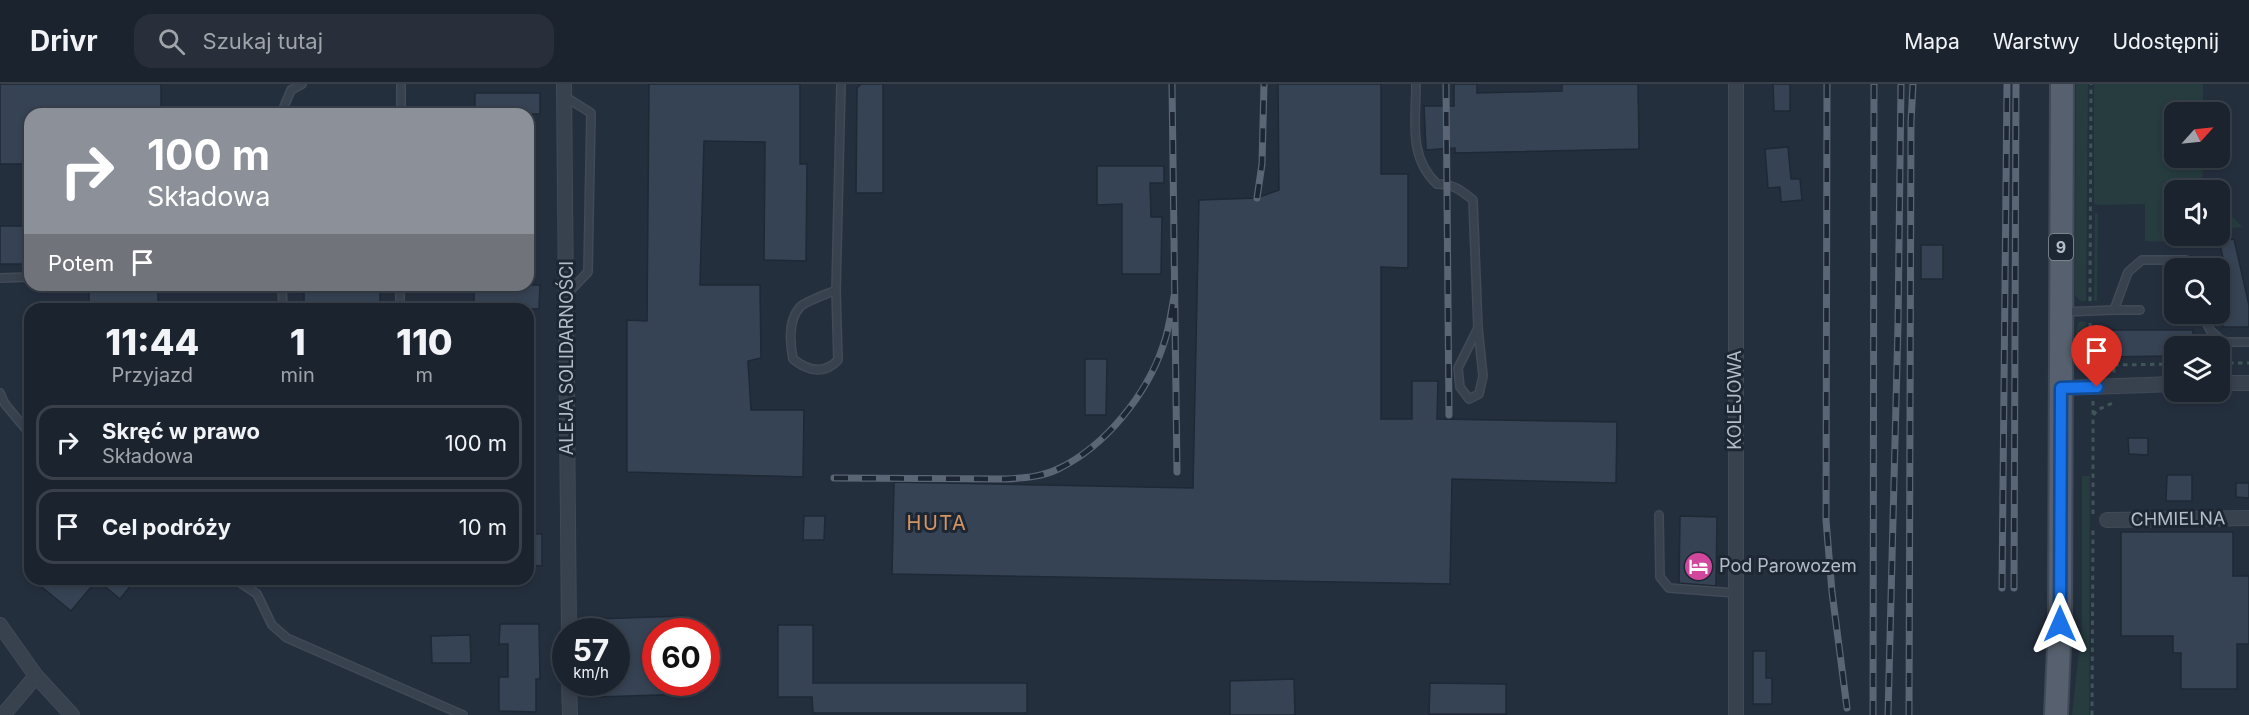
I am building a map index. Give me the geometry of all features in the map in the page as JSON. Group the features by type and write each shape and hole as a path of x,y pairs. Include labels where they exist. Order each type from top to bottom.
{"main road":[{"name":"9","path":"2056,715 2060,624 2061,84"}],"street":[{"name":"KOLEJOWA","path":"1736,84 1736,715"},
{"name":"ALEJA SOLIDARNOŚCI","path":"564,90 569,618"},
{"path":"2230,383 2249,383"},
{"path":"2061,388 2164,384"},
{"name":"CHMIELNA","path":"2107,520 2249,518"},
{"path":"0,625 36,676 72,715"},
{"path":"3,715 36,676"},
{"path":"569,696 570,715"}],"lane":[{"path":"284,108 291,90 302,84"},
{"path":"401,84 401,108"},
{"path":"836,290 800,307 794,319 789,340 793,359 808,370 832,367 838,360 836,290 841,84"},
{"path":"1416,84 1417,154 1426,174 1437,184 1447,184 1461,189 1473,200 1478,328 1483,376 1479,394 1469,399 1460,387 1458,368 1478,328"},
{"path":"564,90 591,113 588,272 567,294"},
{"path":"2114,310 2128,272 2142,260 2164,260"},
{"path":"0,278 24,277"},
{"path":"2061,312 2140,310"},
{"path":"2207,324 2223,342 2249,342"},
{"path":"0,393 4,404 24,427"},
{"path":"1659,515 1660,577 1669,588 1736,593"},
{"path":"244,585 257,594 272,625 287,638 463,715"}],"path":[{"path":"2091,84 2090,312 2092,360 2101,364 2114,365 2164,364"},
{"path":"2230,363 2249,363"},
{"path":"2093,515 2093,416 2097,410 2116,401 2114,365"},
{"path":"2092,715 2093,526"}],"green space":[{"path":"2076,84 2088,84 2086,301 2080,301 2075,295"},
{"path":"2094,84 2203,84 2203,102 2164,102 2164,168 2203,168 2202,180 2164,180 2164,242 2145,241 2145,204 2094,204"},
{"path":"2095,213 2098,214 2097,301 2094,301"},
{"path":"2230,214 2242,227 2230,229"},
{"path":"2079,322 2086,322 2086,359 2076,341"},
{"path":"2082,476 2090,476 2089,715 2072,715 2082,624"}],"building":[{"path":"0,84 161,84 161,108 24,108 24,164 0,164"},
{"path":"649,84 800,84 800,164 807,164 806,261 764,260 765,142 704,141 700,285 760,285 761,358 748,361 751,410 804,410 803,477 627,472 627,320 647,321"},
{"path":"861,84 883,84 883,193 856,193 857,88"},
{"path":"1278,84 1381,84 1381,174 1408,174 1408,268 1381,267 1381,419 1412,419 1412,381 1438,381 1437,419 1617,422 1616,483 1452,479 1450,584 892,574 894,482 1193,488 1199,200 1257,198 1279,190"},
{"path":"1454,84 1477,84 1477,93 1562,91 1562,84 1638,84 1639,149 1455,153 1455,148 1426,150 1424,106 1454,106"},
{"path":"1773,84 1790,84 1790,111 1774,111"},
{"path":"475,93 540,93 540,114 534,114 534,108 475,108"},
{"path":"1788,147 1791,179 1800,179 1802,200 1781,202 1780,187 1768,188 1765,149"},
{"path":"1097,166 1164,166 1164,183 1150,183 1151,217 1162,217 1161,274 1122,274 1122,204 1097,205"},
{"path":"0,226 24,226 24,264 0,264"},
{"path":"2234,239 2249,305 2249,327 2223,327 2222,324 2230,324 2230,258 2223,258 2220,246 2230,246 2230,240"},
{"path":"1921,245 1943,245 1943,279 1921,279"},
{"path":"534,285 540,285 539,309 534,309 534,303 474,303 474,291 534,291"},
{"path":"89,291 158,291 158,303 89,303"},
{"path":"304,291 380,291 380,303 304,303"},
{"path":"2099,330 2193,330 2193,336 2164,336 2164,356 2099,357"},
{"path":"1085,359 1107,359 1106,415 1085,415"},
{"path":"2128,438 2148,438 2148,455 2129,454"},
{"path":"2167,475 2192,475 2192,501 2166,501"},
{"path":"2236,483 2249,483 2249,498 2236,497"},
{"path":"804,516 825,516 824,540 803,540"},
{"name":"Pod Parowozem","path":"1680,516 1717,517 1716,586 1679,583"},
{"path":"2121,532 2233,532 2233,576 2249,576 2249,644 2237,644 2237,689 2181,689 2181,653 2173,653 2173,636 2121,636"},
{"path":"534,534 542,534 542,566 534,565"},
{"path":"39,585 93,585 71,611"},
{"path":"103,585 131,585 120,599"},
{"path":"684,616 684,618 642,618 642,696 630,696 630,618 624,618"},
{"path":"500,624 539,624 540,679 536,679 536,712 499,711 499,677 508,677 508,644 499,644"},
{"path":"778,625 813,625 813,683 1027,683 1027,713 813,713 812,697 778,697"},
{"path":"470,635 471,663 432,663 431,636"},
{"path":"1753,651 1766,651 1766,678 1772,678 1772,704 1753,704"},
{"path":"1294,679 1295,715 1230,715 1230,681"},
{"path":"1430,683 1506,684 1506,714 1429,714"}],"railway":[{"path":"1172,84 1177,472"},
{"path":"1257,198 1262,164 1264,84"},
{"path":"1446,84 1449,415"},
{"path":"1827,84 1826,520 1832,592 1847,708"},
{"path":"1873,715 1874,84"},
{"path":"1888,715 1898,325 1901,84"},
{"path":"1909,715 1913,84"},
{"path":"2002,588 2007,84"},
{"path":"2014,588 2016,84"},
{"path":"834,478 1005,479 1025,478 1058,469 1076,459 1108,433 1135,400 1147,382 1163,346 1174,296"}],"place":[{"name":"Pod Parowozem","path":"1698,566"}],"district":[{"name":"HUTA","path":"937,523"}],"route":[{"path":"2060,624 2061,388 2097,387"}]}
